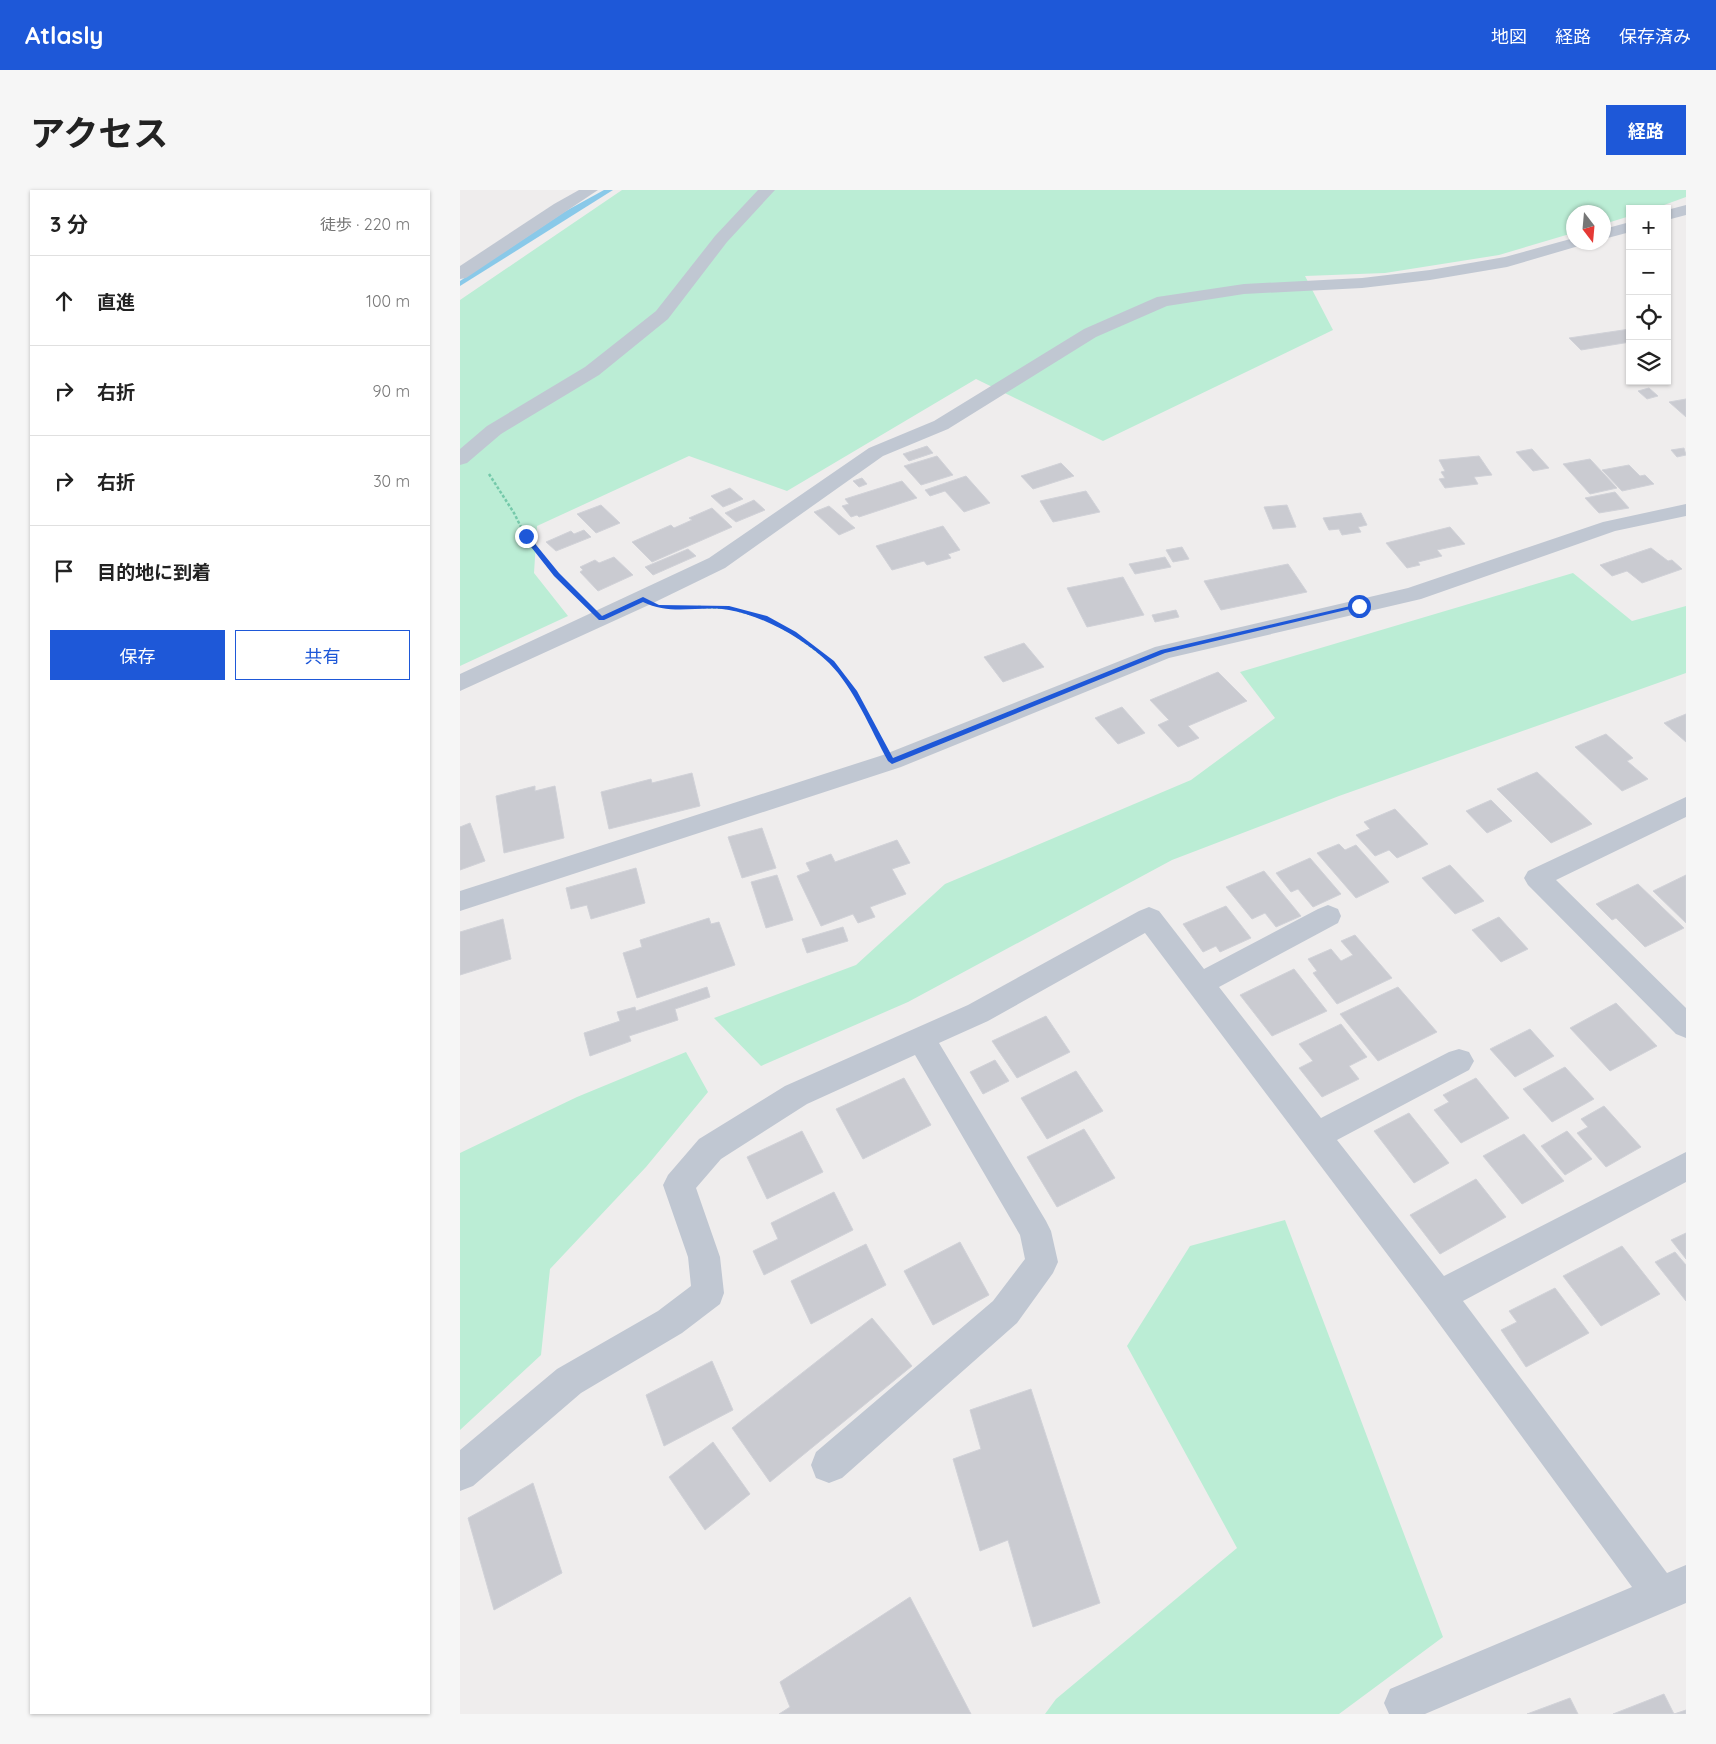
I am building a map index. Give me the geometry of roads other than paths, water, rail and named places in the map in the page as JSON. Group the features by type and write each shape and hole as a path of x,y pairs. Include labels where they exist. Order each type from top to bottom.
{"street":[{"path":"460,274 560,207 590,190"},
{"path":"464,456 494,430 592,371 662,315 721,239 768,190"},
{"path":"1671,214 1686,210"},
{"path":"1611,232 1626,227"},
{"path":"460,683 643,600 717,563 876,452 941,424 1090,333 1163,301 1244,289 1362,283 1430,276 1507,262 1566,245"},
{"path":"460,900 892,761 1163,652 1413,594 1610,526 1686,510"},
{"path":"1686,806 1537,878 1686,1026"},
{"path":"1200,984 1328,916"},
{"path":"460,1473 569,1381 670,1322 708,1293 704,1257 679,1185 710,1149 796,1095 922,1040 978,1013 1149,918 1439,1296 1673,1589 1404,1703"},
{"path":"829,1465 1005,1312 1042,1262 1035,1231 922,1040"},
{"path":"1316,1136 1459,1061"},
{"path":"1439,1296 1686,1166"}],"waterway":[{"path":"460,284 567,214 609,190"}]}
